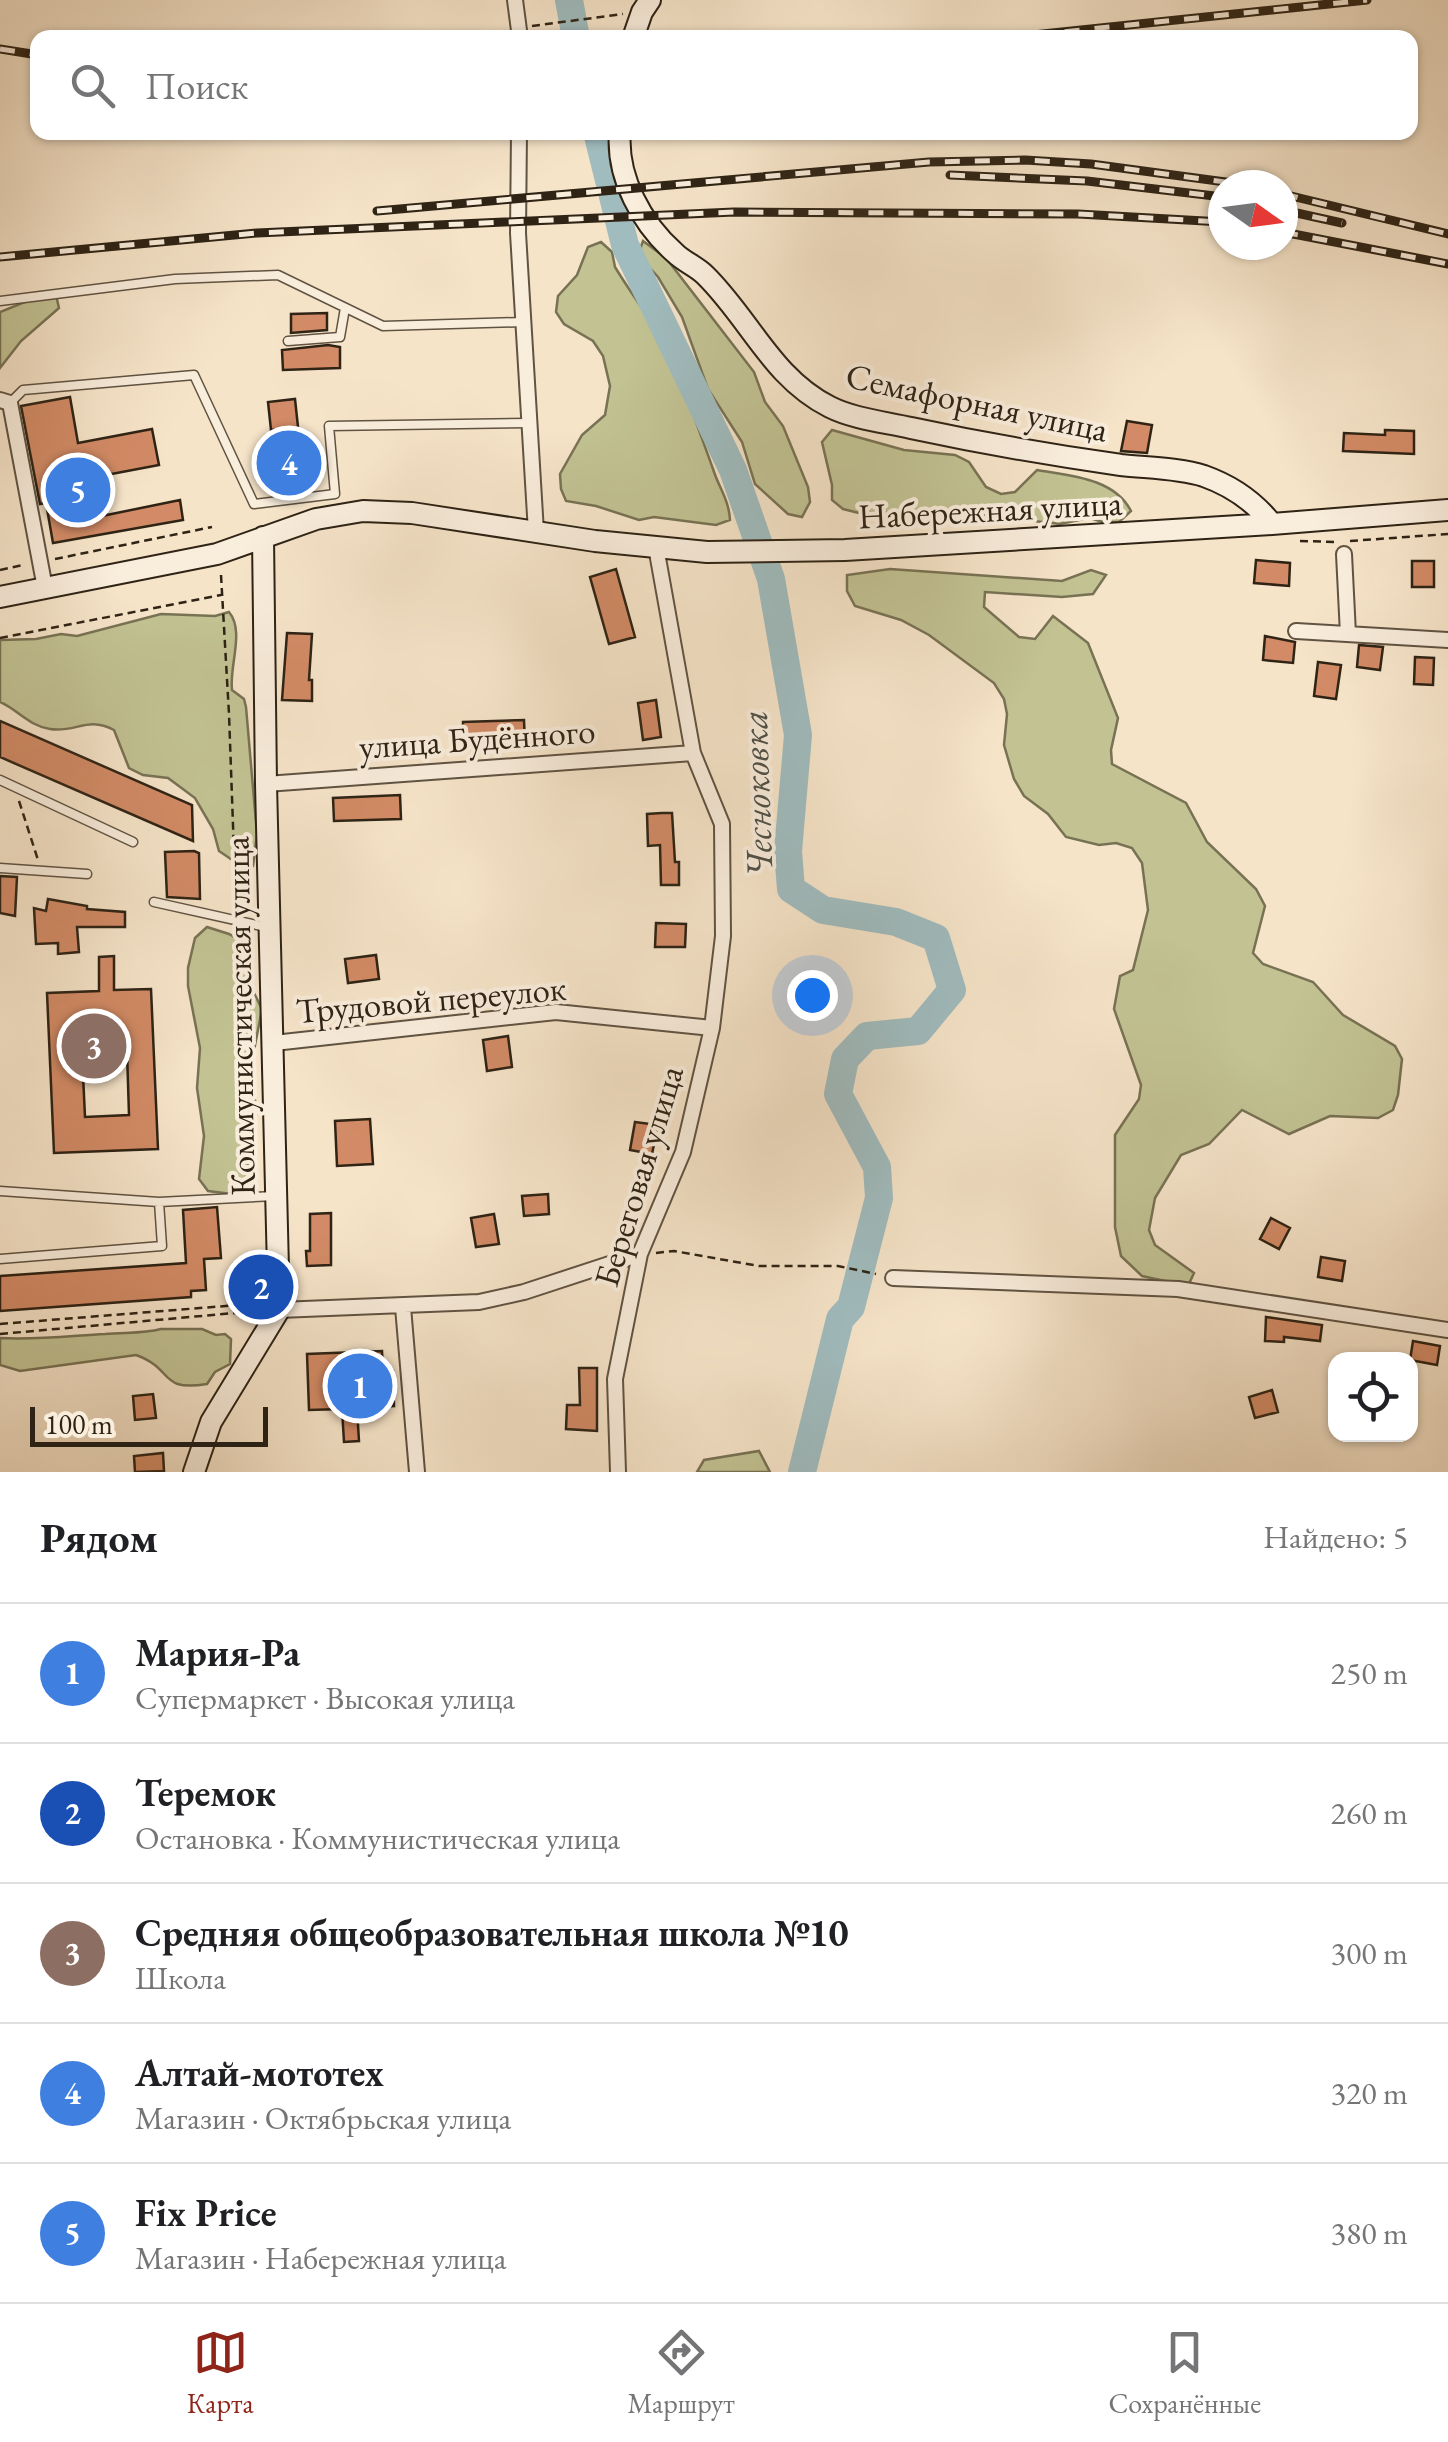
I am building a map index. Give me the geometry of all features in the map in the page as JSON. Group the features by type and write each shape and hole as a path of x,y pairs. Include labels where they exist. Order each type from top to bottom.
{"street":[{"path":"515,0 521,30"},
{"path":"637,30 646,6"},
{"path":"519,140 518,233 536,532"},
{"name":"Семафорная улица","path":"620,140 630,195 659,238 725,296 761,348 794,384 831,408 1020,451 1202,475 1246,497 1272,524"},
{"path":"5,401 45,588"},
{"name":"Набережная улица","path":"0,596 217,554 316,519 363,512 412,512 536,532 708,552 845,550 1448,510"},
{"name":"Коммунистическая улица","path":"264,537 279,1306"},
{"name":"Береговая улица","path":"618,1472 615,1379 640,1254 684,1152 712,1028 723,936 722,824 693,752 656,547"},
{"path":"1344,554 1348,634"},
{"path":"1296,631 1448,640"},
{"name":"улица Будённого","path":"266,784 693,752"},
{"name":"Трудовой переулок","path":"274,1043 556,1012 712,1028"},
{"path":"194,1472 210,1422 279,1306 403,1307 480,1302 524,1292 640,1254"},
{"path":"892,1278 1178,1289 1448,1330"},
{"path":"403,1307 416,1472"}],"lane":[{"path":"0,301 176,279 278,275 383,326 523,322"},
{"path":"288,340 340,337 345,308"},
{"path":"5,401 23,390 194,374 254,504 336,494 329,426 530,424"},
{"path":"0,780 133,842"},
{"path":"0,868 87,874"},
{"path":"154,902 270,927"},
{"path":"0,1191 158,1202 277,1196"},
{"path":"0,1259 162,1246 158,1202"}],"path":[{"path":"532,30 646,6"},
{"path":"0,570 212,527"},
{"path":"220,575 246,1197"},
{"path":"0,638 222,594"},
{"path":"14,786 42,871"},
{"path":"640,1254 674,1252 758,1266 838,1266 892,1278"},
{"path":"0,1324 279,1306"},
{"path":"0,1334 279,1306"}],"green space":[{"path":"643,241 666,258 754,372 765,402 783,426 808,487 810,502 802,517 788,514 755,484 742,442 708,389 682,317 658,277 638,255"},
{"path":"601,242 612,252 615,267 672,360 726,500 730,520 716,525 654,517 639,520 566,501 560,474 582,435 605,415 610,386 603,356 593,341 564,324 556,312 558,296 577,275 588,247"},
{"path":"40,292 56,295 59,308 21,341 0,368 0,312"},
{"path":"832,430 904,450 955,455 969,462 986,487 1001,494 1015,492 1037,470 1090,480 1114,492 1131,511 1119,522 1089,518 1060,524 954,512 859,513 843,509 832,500 822,442"},
{"path":"890,569 1062,581 1091,570 1106,575 1093,594 1062,597 985,592 984,607 1019,637 1035,639 1053,616 1088,643 1118,718 1112,764 1186,803 1207,842 1256,889 1265,906 1253,953 1263,964 1313,982 1343,1015 1395,1046 1402,1059 1393,1110 1378,1118 1330,1116 1289,1134 1242,1110 1209,1144 1181,1155 1155,1198 1149,1230 1155,1245 1194,1273 1188,1286 1142,1276 1121,1256 1115,1227 1115,1135 1139,1099 1141,1085 1114,1009 1120,976 1133,970 1148,910 1142,863 1132,848 1066,837 1048,814 1024,796 1014,779 1004,745 1007,714 1004,699 994,683 929,635 901,620 855,606 847,591 847,575"},
{"path":"229,612 236,629 232,690 244,699 246,707 257,834 253,866 247,870 219,851 213,829 195,798 168,778 143,775 129,768 114,730 96,724 59,730 43,727 0,702 0,640 77,636 161,614 215,616"},
{"path":"207,927 246,944 249,983 262,1009 252,1061 256,1114 248,1166 244,1183 232,1194 208,1191 199,1179 204,1136 197,1088 200,1048 188,968 195,938"},
{"path":"202,1329 225,1334 231,1339 230,1364 215,1372 207,1384 191,1386 173,1382 136,1355 20,1371 0,1365 0,1338"},
{"path":"759,1451 770,1472 697,1472 704,1460"}],"building":[{"path":"327,313 327,330 291,333 291,314"},
{"path":"340,347 340,368 283,370 282,350"},
{"path":"70,397 78,443 152,429 159,465 85,479 92,518 180,500 183,520 53,543 46,503 40,504 21,406"},
{"path":"295,399 298,427 271,430 268,402"},
{"path":"1127,421 1152,425 1147,453 1121,451"},
{"path":"1385,430 1414,431 1414,454 1343,451 1344,433 1385,435"},
{"path":"300,454 302,476 265,480 263,457"},
{"path":"1256,560 1290,563 1289,586 1254,583"},
{"path":"1412,561 1434,561 1434,587 1412,587"},
{"path":"616,569 635,637 609,644 590,577"},
{"path":"287,633 312,634 312,701 282,700"},
{"path":"1265,636 1295,642 1293,663 1263,660"},
{"path":"1359,645 1383,647 1380,670 1357,667"},
{"path":"1415,657 1434,658 1433,685 1414,684"},
{"path":"1318,662 1341,665 1336,699 1314,696"},
{"path":"656,700 661,737 643,740 638,703"},
{"path":"524,720 525,743 463,740 463,722"},
{"path":"0,721 192,805 193,841 0,757"},
{"path":"400,795 401,819 334,821 333,798"},
{"path":"672,813 679,885 661,885 660,845 648,846 647,814"},
{"path":"165,852 199,853 200,899 167,897"},
{"path":"0,876 17,877 15,916 0,913"},
{"path":"48,899 87,909 125,912 125,927 77,927 79,952 58,954 58,943 36,944 34,908 46,911"},
{"path":"656,923 686,924 685,947 655,947"},
{"path":"376,955 379,979 348,983 345,959"},
{"path":"114,956 114,990 151,989 158,1149 54,1153 47,993 99,991 99,957","holes":["127,1052 129,1115 85,1117 82,1053"]},
{"path":"508,1036 512,1067 487,1071 483,1040"},
{"path":"370,1119 373,1164 337,1166 335,1121"},
{"path":"635,1122 658,1125 652,1154 630,1150"},
{"path":"548,1194 549,1214 524,1216 522,1196"},
{"path":"217,1207 221,1258 204,1259 206,1290 191,1291 191,1297 0,1311 0,1276 186,1263 183,1210"},
{"path":"331,1213 331,1265 307,1266 310,1214"},
{"path":"494,1214 499,1244 476,1247 471,1218"},
{"path":"1271,1218 1290,1228 1279,1249 1260,1239"},
{"path":"1321,1257 1345,1261 1342,1281 1318,1277"},
{"path":"1266,1317 1322,1325 1320,1341 1284,1337 1284,1342 1265,1341"},
{"path":"1413,1341 1440,1346 1437,1365 1418,1361 1418,1352 1411,1352"},
{"path":"382,1351 383,1372 393,1371 394,1406 357,1408 359,1441 344,1442 342,1409 309,1410 307,1354"},
{"path":"579,1368 597,1368 597,1431 566,1429 567,1405 580,1405"},
{"path":"1272,1390 1278,1412 1255,1418 1249,1397"},
{"path":"153,1394 156,1418 135,1420 133,1396"},
{"path":"163,1453 164,1471 135,1472 134,1456"}],"waterway":[{"name":"Чесноковка","path":"569,0 575,30"},
{"name":"Чесноковка","path":"599,140 625,245 733,470 771,579 798,735 788,851 791,889 823,910 896,922 936,938 952,990 918,1031 867,1036 845,1059 838,1094 877,1167 879,1198 851,1307 840,1319 802,1472"}],"railway":[{"path":"1081,30 1367,0"},
{"path":"0,49 30,54"},
{"path":"377,211 929,162 1025,160 1091,164 1208,180"},
{"path":"950,175 1087,181 1208,195"},
{"path":"1298,198 1448,234"},
{"path":"0,257 257,233 734,212 1078,214 1208,221"},
{"path":"1298,213 1342,223"},
{"path":"1298,235 1448,264"}],"place":[{"name":"Алтай-мототех","path":"289,463"},
{"name":"Fix Price","path":"78,490"},
{"name":"Средняя общеобразовательная школа №10","path":"94,1046"},
{"name":"Теремок","path":"261,1287"},
{"name":"Мария-Ра","path":"360,1386"}]}
